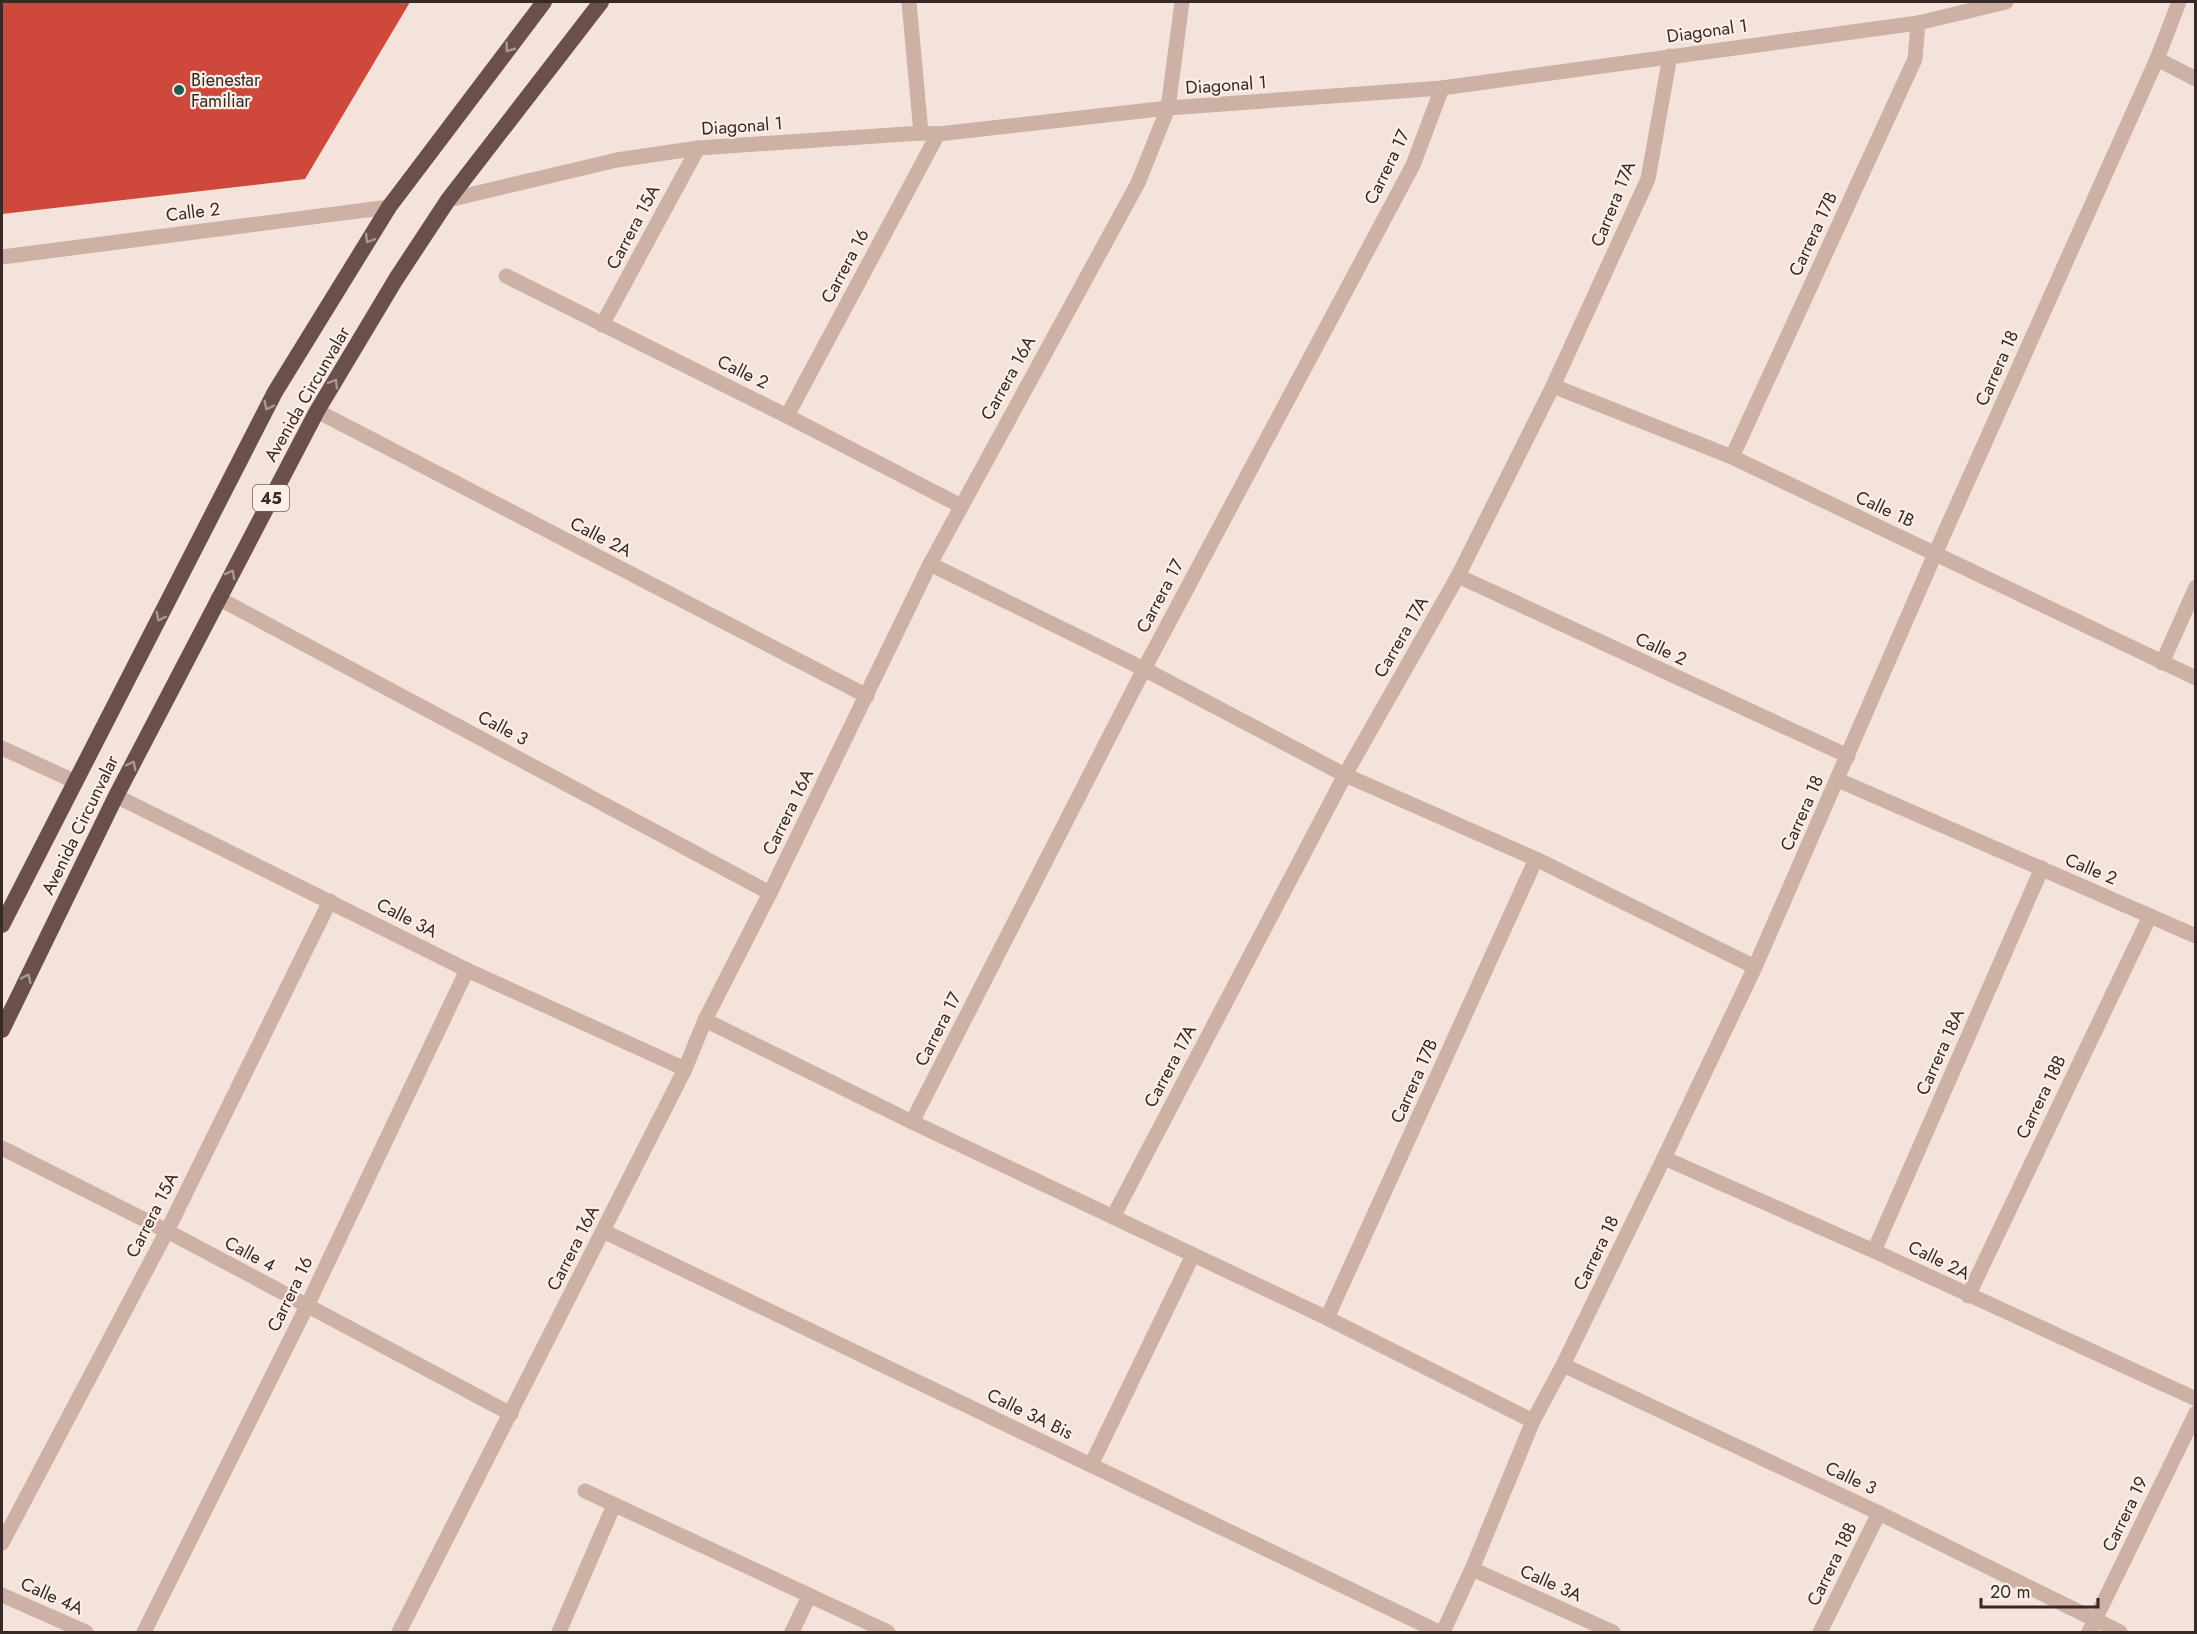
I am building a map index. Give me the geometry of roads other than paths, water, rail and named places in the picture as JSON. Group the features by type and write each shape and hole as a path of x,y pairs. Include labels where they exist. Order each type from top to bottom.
{"highway":[{"name":"Avenida Circunvalar","path":"2,925 274,392 389,207 544,2"},
{"name":"Avenida Circunvalar","path":"2,1030 116,796 317,411 396,279 448,200 601,2"}],"street":[{"path":"909,2 921,133"},
{"name":"Carrera 16A","path":"399,1632 685,1069 705,1020 770,893 930,564 1138,183 1168,108 1182,2"},
{"name":"Diagonal 1","path":"448,200 617,160 698,148 921,133 938,134 1168,108 1442,88 1918,23 2007,2"},
{"name":"Carrera 18","path":"1441,1632 1472,1569 1533,1421 1563,1365 1755,967 1935,554 2157,59 2179,2"},
{"name":"Carrera 17B","path":"1732,457 1915,59 1918,23"},
{"name":"Carrera 17A","path":"1113,1217 1345,775 1458,576 1552,386 1648,179 1670,56"},
{"path":"2157,59 2196,79"},
{"name":"Carrera 17","path":"912,1122 1144,669 1413,165 1442,88"},
{"name":"Carrera 16","path":"787,416 938,134"},
{"name":"Carrera 15A","path":"602,325 698,148"},
{"name":"Calle 2","path":"2,257 389,207"},
{"name":"Calle 2","path":"506,276 787,416 961,506"},
{"name":"Calle 1B","path":"1552,386 1732,457 2196,678"},
{"name":"Calle 2A","path":"317,411 867,696"},
{"path":"930,564 1144,669 1345,775 1536,859 1755,967"},
{"name":"Calle 2","path":"1458,576 1848,756"},
{"path":"2162,663 2196,587"},
{"name":"Calle 3","path":"218,598 770,893"},
{"path":"2,748 76,782"},
{"name":"Calle 2","path":"1838,780 2196,936"},
{"name":"Calle 3A","path":"116,796 467,970 685,1069"},
{"name":"Carrera 17B","path":"1327,1318 1536,859"},
{"name":"Carrera 18A","path":"1874,1251 2042,868"},
{"name":"Carrera 15A","path":"2,1543 166,1231 330,901"},
{"name":"Carrera 18B","path":"1968,1296 2150,916"},
{"name":"Carrera 16","path":"144,1632 307,1306 467,970"},
{"path":"705,1020 912,1122 1327,1318 1533,1421"},
{"name":"Calle 4","path":"2,1148 166,1231 511,1414"},
{"name":"Calle 2A","path":"1664,1158 1874,1251 2196,1399"},
{"name":"Calle 3A Bis","path":"603,1232 1441,1632"},
{"path":"1091,1465 1193,1255"},
{"name":"Calle 3","path":"1563,1365 1879,1513 2092,1627 2120,1632"},
{"name":"Carrera 19","path":"2092,1627 2196,1413"},
{"path":"585,1491 888,1632"},
{"path":"559,1632 614,1505"},
{"name":"Carrera 18B","path":"1820,1632 1879,1513"},
{"name":"Calle 3A","path":"1472,1569 1613,1632"},
{"name":"Calle 4A","path":"2,1595 86,1632"},
{"path":"792,1632 809,1596"}],"place":[{"name":"Bienestar Familiar","path":"179,90"}]}
